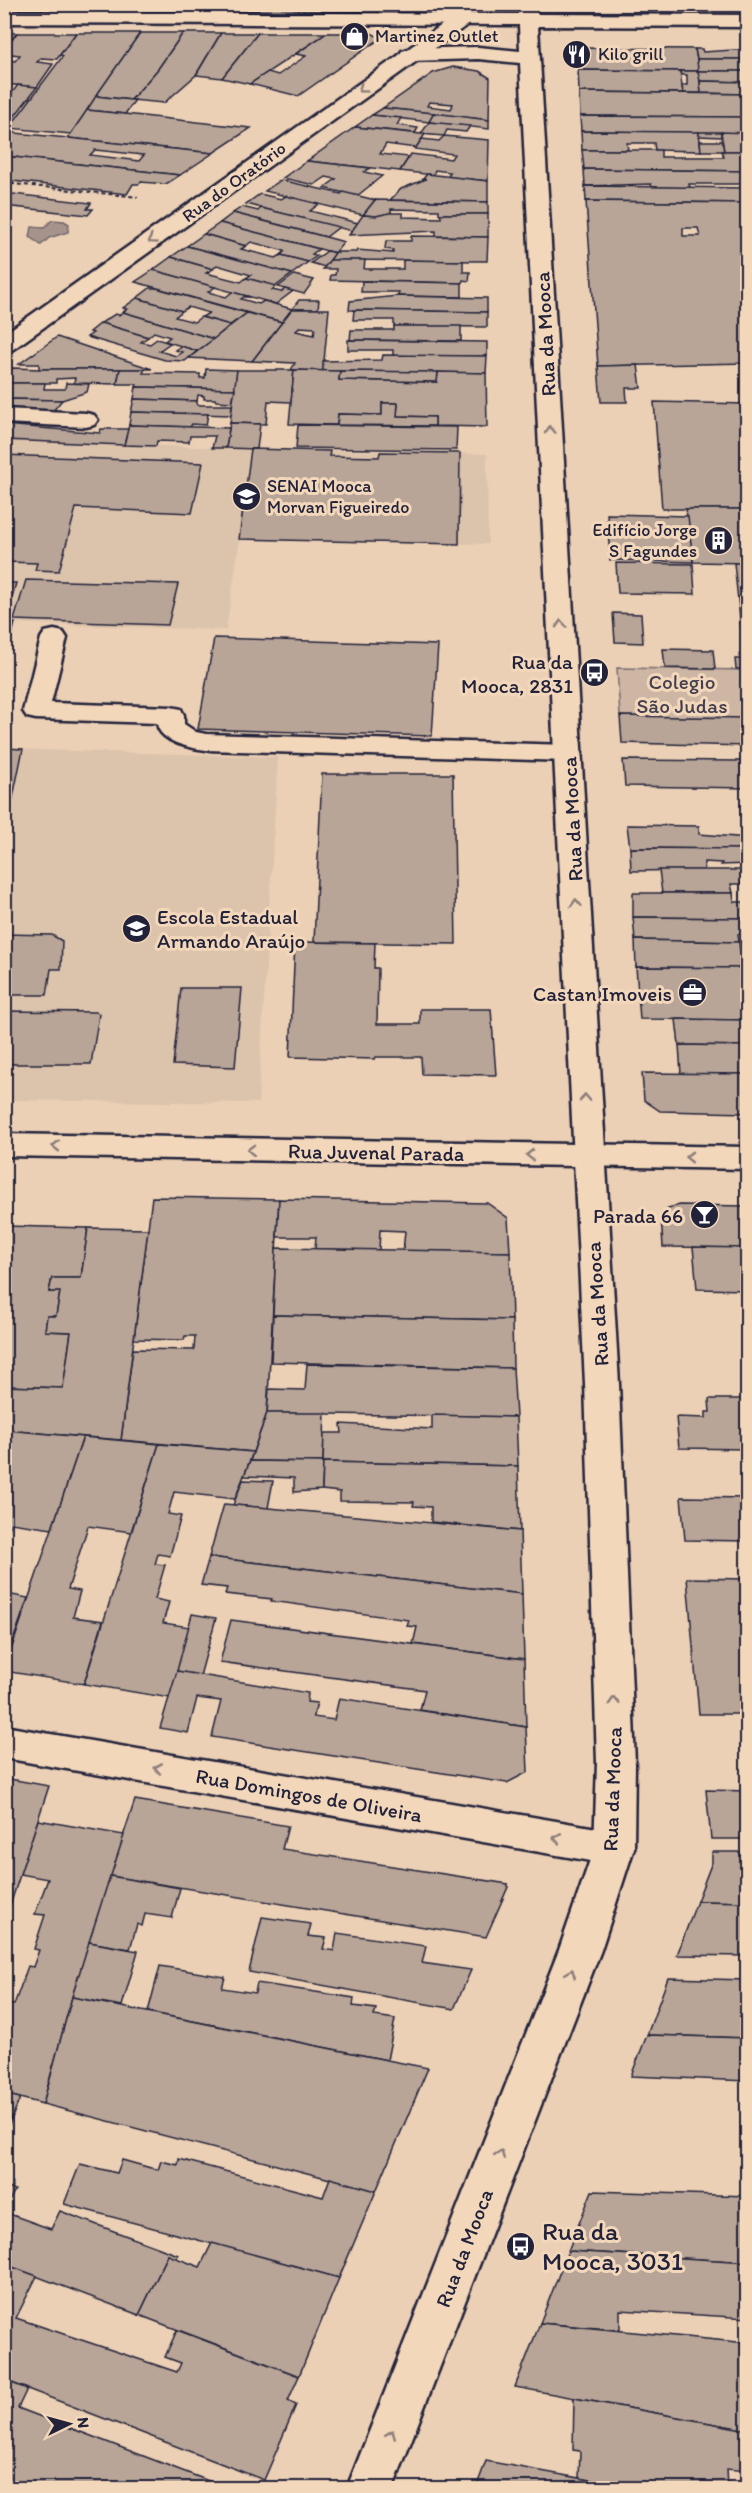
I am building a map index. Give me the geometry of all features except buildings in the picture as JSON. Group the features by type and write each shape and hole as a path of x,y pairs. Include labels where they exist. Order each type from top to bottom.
{"main road":[{"path":"4,17 463,19 528,12 747,21"},
{"name":"Rua da Mooca","path":"370,2488 580,1950 615,1848 616,1763 603,1408 528,12"},
{"name":"Rua do Oratório","path":"4,345 203,205 409,55 463,19"},
{"path":"409,55 478,53 530,58"},
{"path":"4,416 86,420"},
{"path":"54,638 36,711 171,715 170,726 179,734 190,740 206,742 568,753"},
{"name":"Rua Juvenal Parada","path":"4,1145 747,1158"},
{"name":"Rua Domingos de Oliveira","path":"4,1742 615,1848"}],"path":[{"path":"4,183 203,205"}],"shaded area":[{"path":"52,220 69,224 68,232 49,238 41,245 30,237 32,227 44,228"},
{"name":"SENAI Mooca Morvan Figueiredo","path":"5,440 487,454 488,544 240,539 226,630 5,623"},
{"name":"Escola Estadual Armando Araújo","path":"5,749 278,757 258,1103 5,1100"}],"green space":[{"path":"5,4 474,4 480,8 478,10 5,9"},
{"name":"Colegio São Judas","path":"617,668 747,670 747,718 620,716"}],"place":[{"name":"Martinez Outlet","path":"354,36"},
{"name":"Kilo grill","path":"577,54"},
{"name":"SENAI Mooca Morvan Figueiredo","path":"246,496"},
{"name":"Edifício Jorge S Fagundes","path":"718,540"},
{"name":"Rua da Mooca, 2831","path":"594,673"},
{"name":"Escola Estadual Armando Araújo","path":"136,928"},
{"name":"Castan Imoveis","path":"693,993"},
{"name":"Parada 66","path":"704,1215"},
{"name":"Rua da Mooca, 3031","path":"521,2246"}]}
